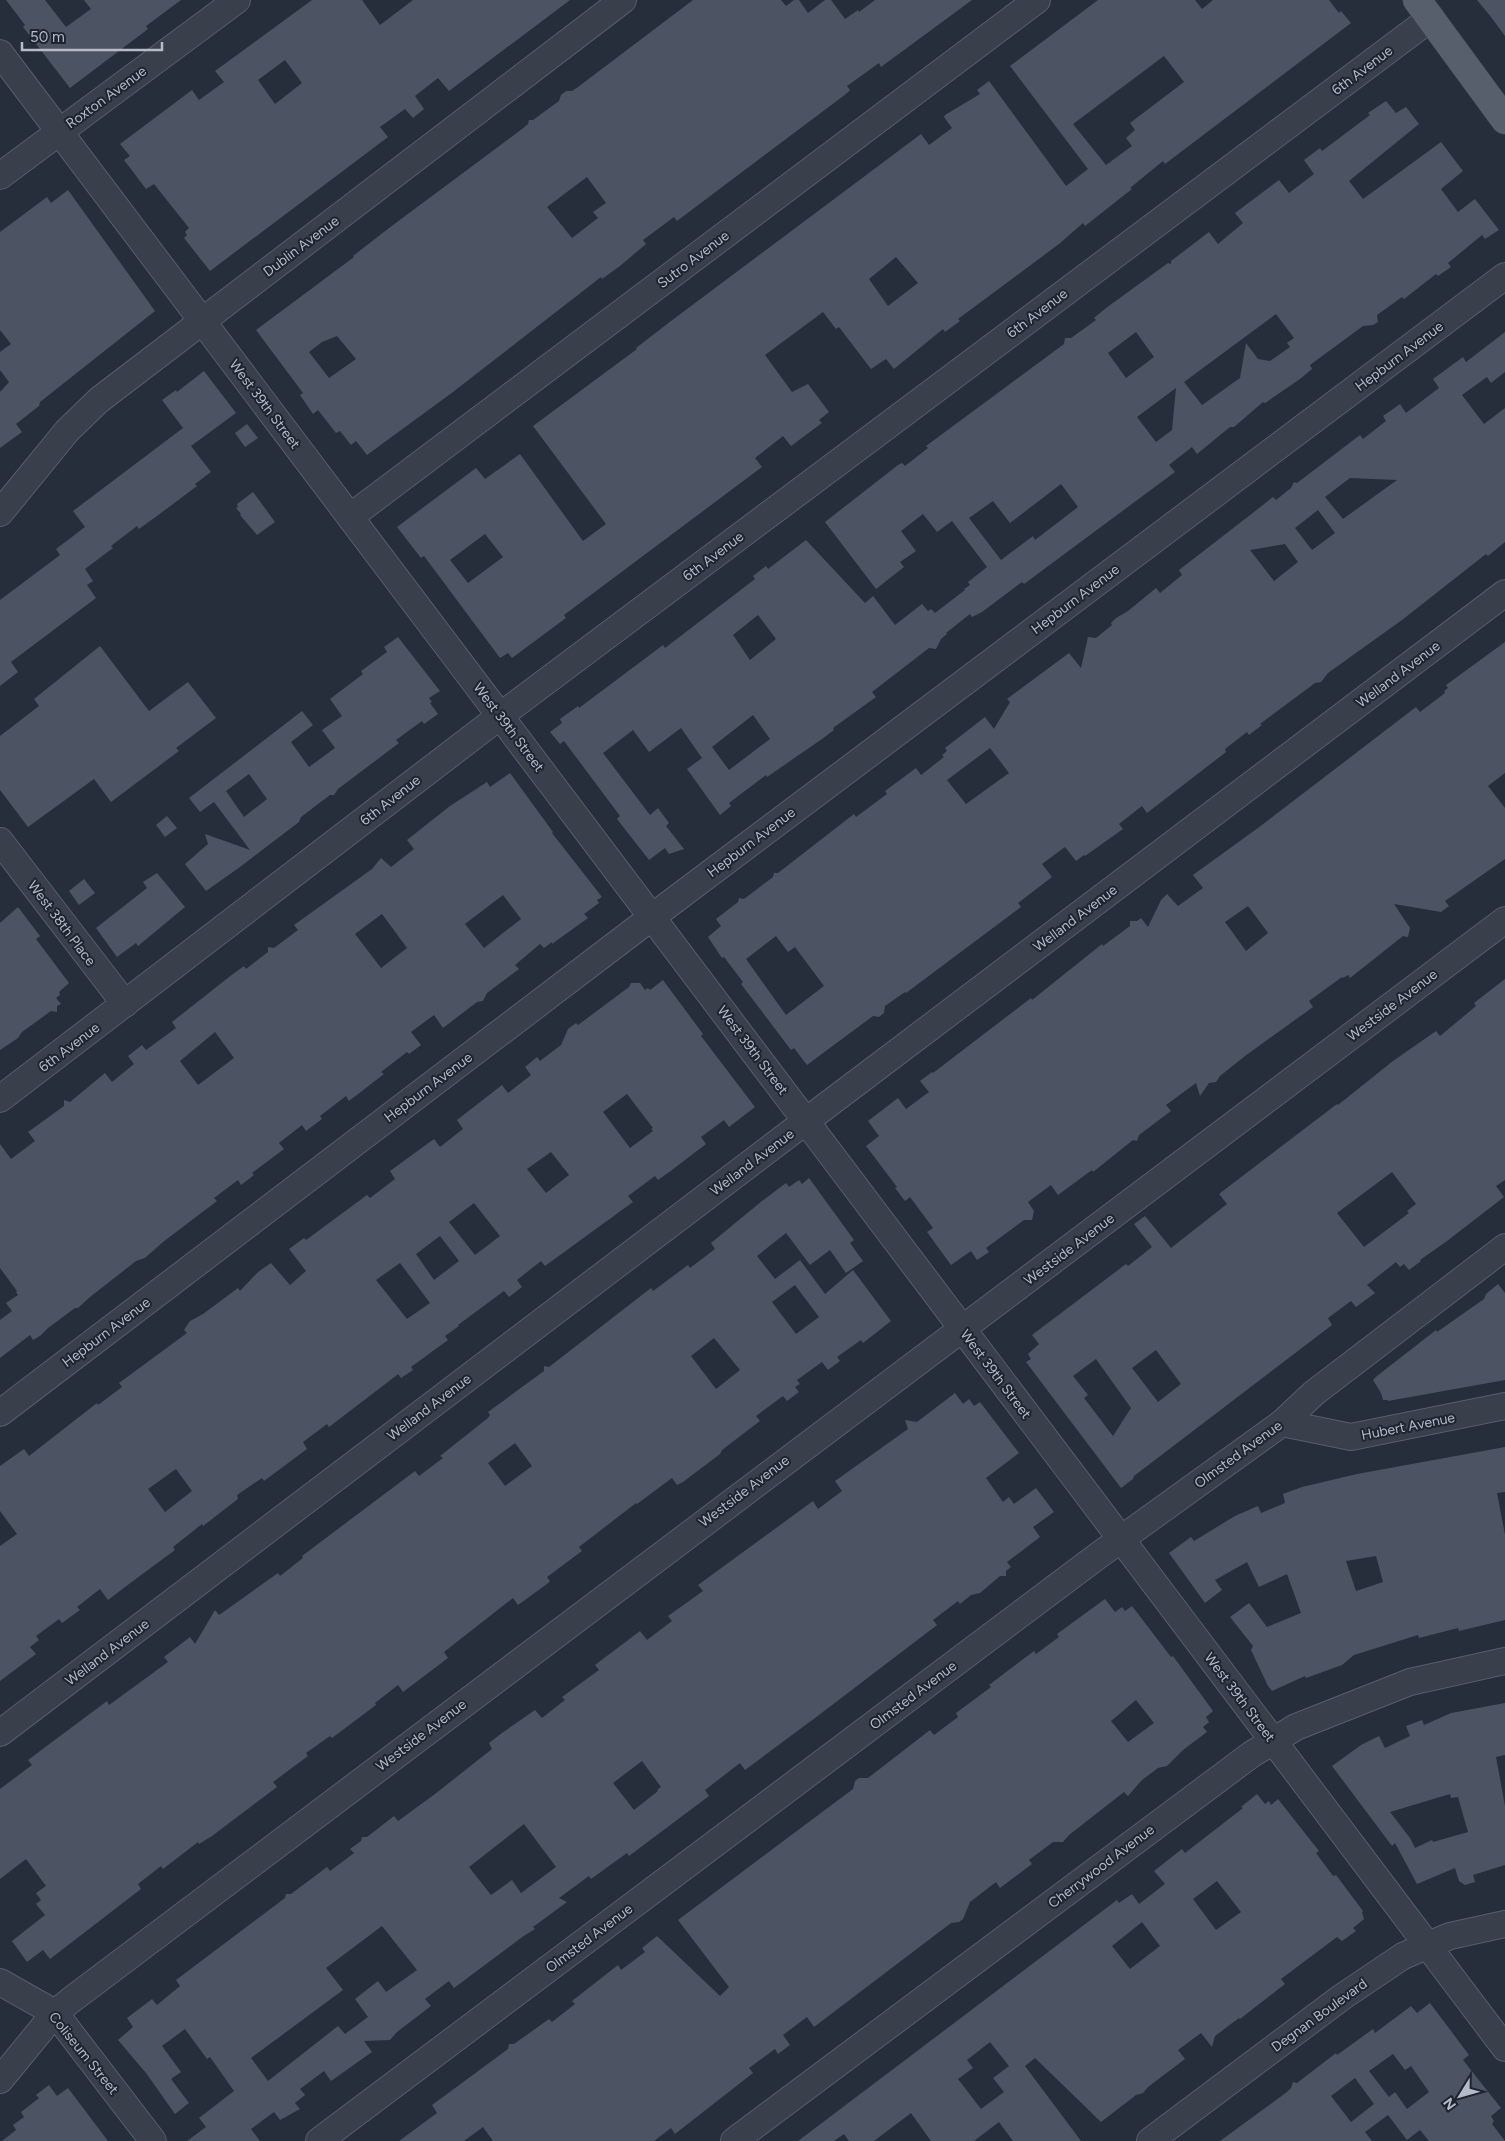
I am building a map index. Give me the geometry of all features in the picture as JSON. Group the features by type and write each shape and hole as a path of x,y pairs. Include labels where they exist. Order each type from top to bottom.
{"main road":[{"path":"1424,9 1505,120"}],"street":[{"name":"Roxton Avenue","path":"0,176 237,0"},
{"name":"Dublin Avenue","path":"0,514 67,431 99,400 623,0"},
{"name":"Sutro Avenue","path":"350,517 1037,0"},
{"name":"6th Avenue","path":"0,1099 1424,9"},
{"name":"West 39th Street","path":"0,53 1505,2048"},
{"name":"Hepburn Avenue","path":"0,1413 652,917 1505,276"},
{"name":"Welland Avenue","path":"0,1733 1505,593"},
{"name":"West 38th Place","path":"0,841 125,1004"},
{"name":"Westside Avenue","path":"0,2080 55,2012 250,1863 1505,920"},
{"name":"Olmsted Avenue","path":"319,2141 1121,1539 1282,1423 1314,1393 1505,1247"},
{"name":"Hubert Avenue","path":"1282,1423 1351,1437 1505,1406"},
{"name":"Cherrywood Avenue","path":"734,2141 1252,1754 1296,1727 1410,1682 1505,1661"},
{"name":"Degnan Boulevard","path":"1150,2141 1342,1997 1403,1956 1427,1944 1450,1936 1505,1924"},
{"name":"Coliseum Street","path":"0,1982 55,2012 153,2141"}],"building":[{"path":"6,0 45,0 66,27 91,9 84,0 181,0 146,26 148,29 70,88 23,27 25,25"},
{"path":"312,0 362,0 380,25 413,0 570,0 449,91 438,78 415,96 424,109 413,118 405,109 380,127 388,137 210,271 184,238 187,235 185,232 189,228 154,184 146,189 124,160 130,156 120,144 192,90 199,100 224,82 215,71","holes":["285,60 302,83 275,104 258,80"]},
{"path":"693,0 781,0 786,6 794,0 799,0 808,13 825,0 831,0 845,19 858,10 859,12 875,0 972,0 881,67 879,63 847,86 850,90 846,94 677,221 674,217 643,240 646,244 620,266 602,279 601,277 453,392 367,455 356,441 351,445 340,431 336,433 318,410 313,414 300,395 303,393 256,330 522,129 528,124 529,120 533,120 559,101 561,95 566,91 572,91","holes":["587,177 606,203 593,212 598,218 572,238 547,207","337,336 356,359 329,378 309,352 322,342"]},
{"path":"1098,0 1195,0 1202,9 1213,0 1329,0 1339,13 1341,11 1351,23 1165,164 1163,161 1130,188 1132,189 1085,226 1083,223 1059,244 958,319 960,321 945,332 943,329 894,369 886,359 871,369 839,327 836,329 823,312 765,355 792,392 808,384 829,412 819,420 822,423 791,446 783,436 755,458 762,467 564,615 566,618 512,658 508,653 500,658 424,556 421,558 397,527 476,468 485,479 520,454 583,541 606,524 533,426 921,134 929,145 952,128 944,117 945,115 980,94 977,90 989,81 1066,186 1088,169 1010,66","holes":["1164,56 1184,82 1130,123 1135,130 1126,138 1132,146 1106,165 1073,124","896,257 918,283 888,306 869,279","485,534 503,557 468,583 450,560"]},
{"path":"1477,0 1505,0 1505,36 1491,17"},
{"path":"1386,101 1396,113 1406,107 1419,124 1349,181 1363,199 1441,142 1463,171 1441,189 1458,212 1475,199 1499,230 1485,239 1482,235 1448,263 1451,267 1438,276 1436,274 1404,299 1402,297 1377,315 1378,322 1373,325 1363,326 1310,365 1312,369 1300,379 1265,403 1263,402 1234,427 1230,427 1197,454 1192,447 1169,465 1175,472 1024,584 1022,582 982,612 972,617 970,614 946,633 936,649 929,648 872,692 876,697 833,728 834,730 822,739 767,777 766,775 729,803 731,806 720,815 687,769 702,758 681,728 649,752 633,730 603,753 650,815 658,808 669,823 666,826 684,849 669,854 665,848 649,860 617,819 620,816 564,741 560,744 550,732 562,723 560,719 578,706 579,708 663,645 665,648 755,579 753,576 766,566 768,569 806,540 865,603 873,596 895,625 922,604 928,611 931,609 935,613 965,590 970,585 968,582 987,567 952,521 937,532 923,514 901,531 916,551 900,562 904,567 876,589 825,522 898,465 902,463 905,466 928,448 926,446 1064,344 1065,338 1071,338 1096,320 1094,318 1106,308 1168,263 1171,264 1171,261 1209,232 1218,244 1243,223 1235,213 1279,180 1289,193 1314,174 1304,160 1320,148 1322,151 1370,115 1368,113","holes":["1276,314 1294,338 1287,343 1290,347 1270,361 1258,359 1246,343 1240,378 1202,405 1184,382","1136,332 1154,357 1126,378 1108,353","1176,388 1172,430 1156,442 1137,417","1061,484 1078,507 1035,540 1033,536 1001,560 969,518 993,501 1010,523","758,615 776,639 750,660 733,635","753,715 770,739 729,770 712,747"]},
{"path":"68,190 155,311 40,402 39,406 16,424 22,432 0,448 0,392 9,382 0,370 0,352 11,344 0,330 0,232 47,197 51,203"},
{"path":"1505,332 1505,372 1491,383 1487,377 1462,395 1484,424 1505,408 1505,542 1488,556 1486,554 1402,620 1328,673 1321,682 1315,683 1260,724 1262,725 1249,735 1247,732 1225,749 1226,752 1147,813 1142,806 1119,824 1123,829 1076,861 1065,847 1042,864 1052,877 1018,903 1021,907 906,993 885,1006 884,1013 879,1017 873,1016 807,1065 794,1048 791,1050 741,984 743,982 724,957 722,958 708,937 721,926 716,919 738,902 739,898 744,899 773,877 774,873 778,873 854,814 856,817 887,794 885,791 916,768 921,775 944,757 942,755 947,751 945,748 985,717 994,729 1010,702 1007,699 1069,653 1081,668 1088,637 1096,638 1112,625 1111,623 1116,618 1128,611 1156,588 1160,593 1182,575 1179,570 1273,497 1276,500 1291,488 1294,482 1297,483 1360,435 1363,439 1386,421 1383,416 1400,404 1406,413 1439,388 1433,379 1463,357 1466,362","holes":["1350,478 1397,480 1343,519 1325,497","1318,510 1335,533 1312,550 1295,528","1285,544 1298,562 1274,581 1250,550","990,748 1009,773 966,804 947,780","776,936 788,952 795,947 824,986 786,1015 746,959"]},
{"path":"204,371 236,413 191,446 211,472 195,484 197,486 139,529 137,526 111,546 113,548 85,569 93,581 87,585 96,598 11,662 18,672 0,686 0,600 60,555 56,549 85,527 73,511 183,428 162,400 176,390 177,392"},
{"path":"247,424 258,438 245,447 235,433"},
{"path":"253,492 275,522 257,535 236,508 238,507 237,504"},
{"path":"398,637 440,691 429,698 432,702 430,703 438,714 424,724 422,721 396,740 399,743 338,789 334,795 330,795 301,817 299,822 206,891 185,864 208,844 205,834 250,850 214,802 200,812 189,798 302,711 313,725 291,742 309,767 335,748 322,730 342,716 330,699 363,674 361,671 387,652 384,647","holes":["249,774 267,799 244,817 226,791"]},
{"path":"1505,642 1505,773 1488,786 1505,808 1505,859 1445,901 1449,906 1441,912 1394,904 1410,928 1408,937 1403,936 1350,978 1348,975 1342,977 1309,1001 1313,1007 1245,1056 1220,1076 1216,1082 1209,1083 1200,1096 1196,1083 1166,1105 1171,1111 1139,1135 1137,1141 1133,1140 1093,1172 1092,1170 1058,1195 1051,1185 1028,1202 1034,1211 1032,1220 1024,1220 986,1248 989,1252 977,1260 971,1251 951,1265 927,1232 933,1228 910,1197 905,1201 895,1188 897,1187 866,1146 879,1136 868,1121 898,1098 906,1109 929,1092 920,1081 1031,998 1032,1000 1102,944 1103,946 1130,926 1130,921 1137,921 1141,918 1148,927 1161,900 1167,894 1178,906 1203,888 1193,875 1262,825 1416,707 1420,712 1445,693 1444,691 1448,688 1446,685","holes":["1248,906 1268,933 1246,951 1225,922"]},
{"path":"100,646 149,711 188,682 216,718 176,748 179,751 111,802 94,779 28,827 0,790 0,736 39,706 34,699"},
{"path":"510,773 552,833 602,897 597,900 599,903 584,914 588,918 552,944 552,942 544,948 540,944 515,965 519,969 487,993 483,1001 477,1002 443,1028 434,1015 411,1032 421,1045 409,1054 407,1052 381,1072 384,1074 349,1101 346,1096 320,1116 322,1119 306,1131 302,1125 279,1143 284,1149 252,1173 254,1175 241,1185 238,1180 214,1198 217,1201 145,1258 136,1261 40,1336 33,1340 30,1335 0,1358 0,1320 12,1311 6,1303 18,1295 0,1268 0,1144 11,1159 35,1141 28,1132 64,1106 64,1100 70,1102 105,1073 112,1082 134,1064 128,1056 142,1045 146,1050 176,1028 172,1022 244,966 246,969 268,952 268,947 274,948 298,930 294,925 372,869 381,858 391,867 414,849 407,840 450,806 487,782 490,787","holes":["503,895 521,919 484,948 465,924","382,914 407,948 381,968 355,934","215,1032 234,1058 198,1085 180,1061"]},
{"path":"167,816 177,828 165,837 156,825"},
{"path":"157,873 185,907 138,946 136,943 117,957 96,928 147,888 143,882"},
{"path":"84,879 95,893 79,905 69,891"},
{"path":"18,907 40,936 36,939 69,983 59,992 60,995 56,998 61,1004 57,1006 57,1012 51,1011 0,1050 0,923"},
{"path":"1505,979 1505,1180 1496,1186 1504,1197 1409,1270 1404,1264 1400,1267 1396,1262 1367,1285 1375,1293 1356,1307 1351,1301 1328,1318 1332,1325 1134,1476 1133,1479 1121,1488 1026,1362 1031,1359 1028,1354 1039,1344 1032,1335 1126,1264 1128,1266 1152,1247 1134,1224 1145,1216 1171,1248 1227,1204 1219,1194 1338,1105 1393,1061 1436,1031 1440,1036 1476,1006 1474,1003","holes":["1392,1172 1416,1204 1407,1211 1409,1213 1364,1247 1337,1213","1156,1350 1181,1384 1158,1402 1132,1368","1096,1359 1131,1408 1113,1436 1084,1398 1088,1395 1073,1376"]},
{"path":"663,980 703,1034 701,1036 755,1107 729,1127 724,1120 701,1137 706,1144 658,1180 655,1176 628,1196 633,1202 545,1266 541,1261 517,1280 522,1287 509,1297 504,1291 445,1336 448,1340 411,1367 413,1370 401,1378 398,1374 329,1427 327,1424 303,1442 307,1449 264,1481 262,1478 237,1495 238,1499 203,1526 202,1524 173,1547 175,1550 108,1600 100,1589 77,1607 80,1610 62,1623 59,1619 36,1636 39,1640 30,1647 36,1654 0,1681 0,1546 17,1534 0,1511 0,1466 24,1449 29,1456 97,1403 98,1405 122,1387 119,1383 187,1333 184,1330 190,1321 203,1314 238,1288 240,1291 258,1272 271,1263 290,1285 306,1271 289,1249 304,1238 306,1240 367,1195 370,1198 395,1179 390,1171 434,1139 440,1147 463,1129 457,1120 502,1085 508,1093 531,1075 525,1067 537,1057 540,1061 561,1045 568,1029 576,1023 578,1025 629,987 631,983 640,983 645,990 648,988 650,990","holes":["627,1094 653,1128 651,1129 653,1131 630,1148 603,1112","551,1152 569,1175 546,1193 527,1169","474,1203 500,1236 475,1255 449,1222","440,1236 459,1261 434,1280 416,1254","400,1263 430,1303 407,1319 376,1280","176,1469 192,1491 165,1512 148,1489"]},
{"path":"809,1178 854,1240 850,1243 863,1261 846,1273 830,1250 810,1265 786,1233 757,1256 775,1279 800,1260 825,1294 853,1270 891,1321 863,1343 861,1340 837,1357 840,1361 828,1370 822,1362 797,1380 800,1384 795,1387 799,1392 787,1401 783,1396 756,1416 760,1421 722,1450 720,1454 683,1482 677,1485 672,1478 636,1503 579,1547 582,1551 547,1577 550,1581 547,1584 518,1605 513,1598 444,1652 448,1658 403,1692 398,1685 375,1703 376,1705 332,1738 330,1736 306,1753 308,1756 273,1782 277,1787 212,1836 199,1844 198,1842 163,1869 161,1866 138,1884 141,1889 50,1959 43,1950 27,1962 12,1941 45,1915 36,1904 41,1900 36,1893 46,1886 26,1859 0,1879 0,1789 32,1765 28,1760 107,1701 109,1705 168,1662 164,1657 190,1637 195,1644 215,1610 219,1615 278,1573 280,1576 303,1558 302,1556 415,1471 419,1476 443,1458 440,1456 488,1418 490,1415 488,1412 544,1371 544,1366 549,1367 651,1288 653,1291 688,1265 690,1268 715,1249 711,1243 786,1183 789,1187 799,1180 802,1184","holes":["795,1285 819,1317 796,1334 772,1302","714,1338 740,1370 716,1389 691,1356","515,1443 532,1466 505,1486 488,1463"]},
{"path":"1498,1284 1505,1293 1505,1380 1388,1401 1383,1400 1373,1380 1436,1330 1437,1332 1484,1299 1486,1294"},
{"path":"955,1393 963,1404 969,1399 974,1406 980,1402 1019,1453 986,1478 1003,1502 1009,1497 1014,1504 1036,1488 1054,1512 1033,1527 1040,1537 1007,1562 1011,1567 1006,1571 1006,1576 1000,1576 980,1593 971,1595 960,1604 958,1601 933,1620 937,1625 819,1715 745,1770 740,1763 705,1790 709,1796 629,1856 627,1853 591,1879 589,1876 559,1898 567,1902 533,1927 535,1929 454,1988 449,1981 425,1999 431,2006 397,2032 390,2040 364,2041 372,2052 331,2081 324,2071 300,2089 305,2095 295,2103 300,2109 280,2120 274,2112 251,2129 260,2141 187,2141 206,2127 199,2118 234,2091 210,2057 207,2059 185,2029 162,2046 181,2072 171,2079 189,2103 175,2114 146,2073 118,2040 133,2027 127,2018 152,1999 157,2005 180,1986 176,1980 285,1898 286,1894 291,1894 327,1867 330,1871 354,1853 350,1849 361,1841 362,1837 367,1837 394,1816 398,1821 435,1794 492,1749 489,1743 502,1733 535,1710 542,1718 565,1700 562,1697 599,1670 595,1665 640,1631 647,1640 672,1621 668,1616 703,1591 698,1585 813,1501 818,1509 842,1491 835,1481 908,1429 905,1420 917,1422","holes":["642,1761 661,1787 634,1810 613,1783","524,1824 556,1867 521,1893 512,1880 491,1895 469,1867","382,1926 417,1970 386,1992 378,1981 355,1999 368,2017 345,2034 338,2026 268,2081 251,2058 343,1990 326,1968"]},
{"path":"1505,1447 1505,1492 1497,1493 1505,1535 1505,1620 1459,1631 1458,1628 1419,1638 1418,1635 1354,1655 1342,1665 1306,1678 1305,1676 1272,1691 1251,1650 1253,1646 1230,1617 1249,1603 1267,1627 1301,1613 1287,1574 1259,1587 1247,1562 1215,1580 1222,1590 1205,1603 1169,1553 1191,1537 1194,1541 1235,1516 1258,1506 1261,1513 1285,1503 1283,1494 1302,1487 1357,1474","holes":["1376,1556 1383,1582 1356,1591 1346,1561"]},
{"path":"1105,1599 1115,1612 1122,1607 1125,1611 1132,1606 1171,1657 1173,1656 1213,1711 1206,1717 1209,1722 1203,1727 1207,1732 1183,1750 1167,1766 1158,1768 1142,1780 1128,1796 1124,1792 1069,1835 1063,1842 1053,1842 1029,1860 1032,1864 1000,1888 996,1882 970,1902 963,1919 959,1922 951,1923 814,2027 807,2017 783,2035 790,2045 778,2054 775,2049 749,2068 753,2073 675,2134 671,2128 654,2141 493,2141 483,2127 464,2141 399,2141 437,2113 432,2105 508,2049 509,2044 514,2044 549,2019 552,2022 575,2004 572,2001 618,1965 621,1970 645,1952 642,1948 657,1936 720,1996 729,1987 678,1920 853,1789 855,1781 859,1778 868,1778 930,1730 934,1735 958,1717 956,1713 991,1687 989,1685 1034,1651 1036,1654 1059,1637 1057,1634","holes":["1136,1700 1154,1723 1128,1742 1111,1721"]},
{"path":"1505,1703 1505,1755 1496,1757 1505,1806 1505,1865 1473,1875 1475,1882 1465,1885 1459,1881 1455,1868 1417,1884 1395,1843 1392,1846 1332,1766 1361,1745 1379,1736 1385,1748 1410,1736 1406,1726 1422,1720 1424,1725 1451,1713","holes":["1450,1794 1451,1798 1458,1797 1468,1832 1433,1842 1432,1840 1415,1848 1410,1838 1390,1812"]},
{"path":"1257,1794 1265,1804 1269,1801 1271,1805 1278,1799 1319,1851 1316,1853 1333,1876 1336,1875 1363,1911 1364,1919 1353,1928 1356,1931 1342,1941 1337,1937 1281,1979 1285,1984 1215,2036 1212,2047 1201,2033 1178,2050 1185,2059 1148,2087 1143,2093 1136,2095 1101,2122 1035,2058 1025,2066 1081,2141 1013,2141 999,2122 974,2141 931,2141 911,2113 874,2141 849,2141 844,2134 834,2141 798,2141 1117,1900 1119,1903 1132,1894 1139,1904 1165,1884 1154,1871 1182,1849 1185,1853 1243,1808 1241,1807","holes":["1217,1881 1241,1912 1216,1930 1193,1899","1142,1922 1160,1946 1130,1969 1112,1946","990,2042 1009,2066 993,2078 1004,2092 981,2109 958,2079 973,2068 967,2060"]},
{"path":"1430,2003 1469,2055 1463,2060 1501,2108 1491,2116 1494,2121 1492,2124 1505,2141 1429,2141 1420,2130 1407,2140 1388,2115 1365,2132 1372,2141 1220,2141 1287,2092 1293,2082 1297,2083 1336,2053 1337,2055 1373,2029 1375,2033 1411,2006 1417,2013","holes":["1393,2054 1405,2070 1411,2066 1429,2092 1407,2109 1395,2092 1389,2097 1369,2071","1355,2078 1374,2104 1351,2122 1331,2096"]},
{"path":"49,2085 57,2096 68,2088 108,2141 2,2141 16,2130 13,2125 24,2117 21,2112 39,2098 36,2095"}]}
